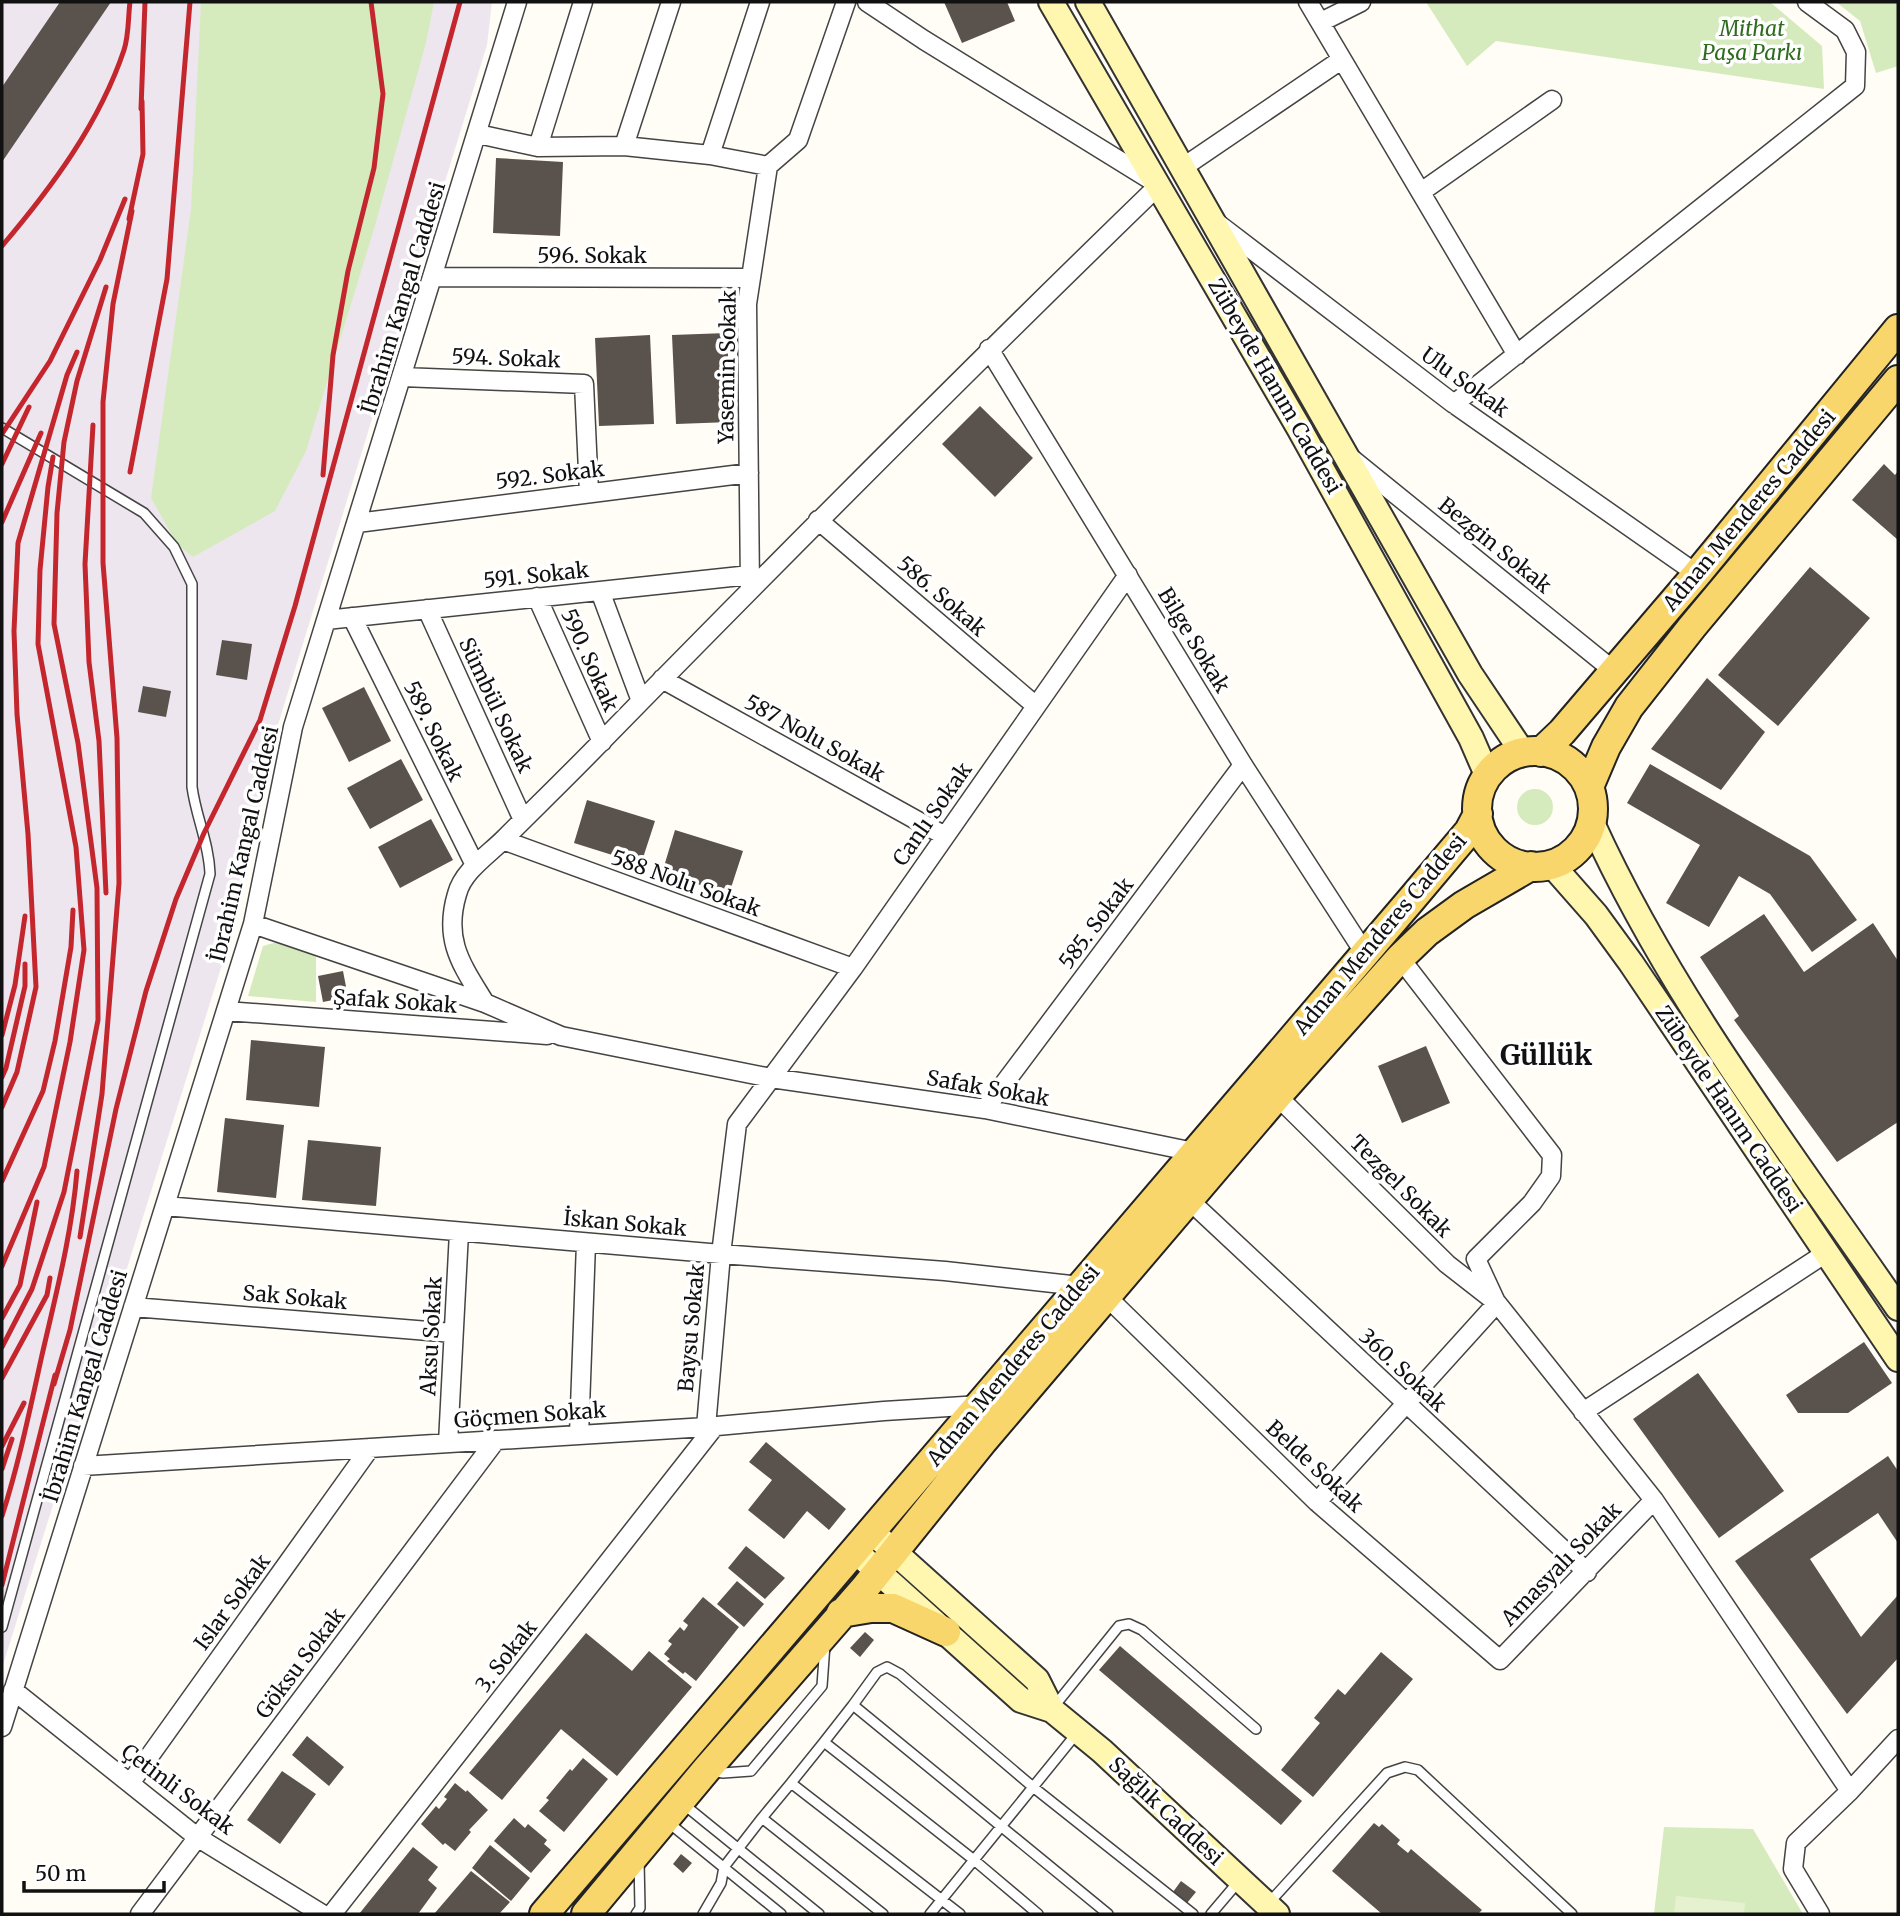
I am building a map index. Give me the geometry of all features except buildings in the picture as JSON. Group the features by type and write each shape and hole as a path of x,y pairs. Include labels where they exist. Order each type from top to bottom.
{"main road":[{"name":"Zübeyde Hanım Caddesi","path":"1051,2 1299,428 1433,668 1488,776"},
{"name":"Zübeyde Hanım Caddesi","path":"1088,2 1470,674 1532,752"},
{"name":"Adnan Menderes Caddesi","path":"1532,752 1562,732 1697,574 1898,329"},
{"name":"Adnan Menderes Caddesi","path":"1589,787 1606,747 1629,707 1692,626 1898,380"},
{"path":"1532,752 1566,760 1580,771 1589,787 1593,805 1592,823 1573,853 1541,865 1519,864 1501,856 1487,841 1479,823 1477,803 1482,784 1494,767 1511,756 1532,752"},
{"name":"Adnan Menderes Caddesi","path":"544,1914 1469,831 1478,814"},
{"name":"Zübeyde Hanım Caddesi","path":"1592,823 1627,896 1661,956 1751,1094 1898,1308"},
{"name":"Zübeyde Hanım Caddesi","path":"1541,865 1596,915 1631,963 1898,1359"},
{"name":"Adnan Menderes Caddesi","path":"586,1914 1277,1096 1401,958 1427,932 1464,905 1541,865"},
{"path":"934,1502 917,1536 915,1551 922,1569 939,1591"},
{"name":"Sağlık Caddesi","path":"863,1541 886,1560 939,1591 1037,1680 1052,1710"},
{"name":"Sağlık Caddesi","path":"886,1560 946,1632 1021,1700 1052,1710 1102,1751 1240,1880 1266,1908"},
{"path":"833,1624 871,1608 893,1608 946,1632"}],"street":[{"name":"İbrahim Kangal Caddesi","path":"503,50 510,2"},
{"name":"İbrahim Kangal Caddesi","path":"2,1727 253,924 293,727 517,2"},
{"path":"538,147 583,2"},
{"path":"624,146 671,2"},
{"path":"710,155 760,2"},
{"path":"478,134 538,147 624,146 710,155 768,166 798,141 846,2"},
{"path":"485,1003 457,956 452,924 457,891 475,865 641,701 750,581 818,520 989,349 1159,185 867,2"},
{"path":"1308,2 1517,355"},
{"path":"1321,22 1361,2"},
{"path":"1454,404 1855,86 1856,52 1845,30 1807,2"},
{"path":"1181,168 1341,60"},
{"path":"1421,192 1552,100"},
{"name":"Yasemin Sokak","path":"750,581 747,303 768,166"},
{"name":"Ulu Sokak","path":"1211,219 1454,404 1697,574"},
{"name":"596. Sokak","path":"433,277 751,278"},
{"name":"Bilge Sokak","path":"989,349 1243,765 1364,952"},
{"name":"594. Sokak","path":"402,377 584,384 589,493"},
{"name":"Bezgin Sokak","path":"1346,454 1614,671"},
{"name":"592. Sokak","path":"357,523 748,473"},
{"name":"586. Sokak","path":"818,520 1036,706"},
{"name":"Canlı Sokak","path":"771,1077 853,968 1128,575"},
{"name":"591. Sokak","path":"326,620 600,591 750,581"},
{"path":"600,591 641,701"},
{"name":"590. Sokak","path":"537,597 602,741"},
{"name":"Sümbül Sokak","path":"427,609 523,820"},
{"name":"589. Sokak","path":"352,617 475,865"},
{"name":"587 Nolu Sokak","path":"662,679 945,836"},
{"name":"585. Sokak","path":"985,1109 1243,765"},
{"name":"588 Nolu Sokak","path":"503,840 853,968"},
{"name":"Şafak Sokak","path":"253,924 485,1003 561,1036"},
{"path":"1401,958 1552,1155 1551,1176 1532,1203 1476,1259 1497,1303 1654,1500 1850,1791"},
{"name":"Şafak Sokak","path":"226,1011 561,1036 771,1077"},
{"name":"Safak Sokak","path":"771,1077 985,1109 1195,1152"},
{"name":"Baysu Sokak","path":"710,1426 720,1254 737,1124 771,1077"},
{"name":"Tezgel Sokak","path":"1277,1096 1447,1264 1497,1303"},
{"name":"360. Sokak","path":"1189,1200 1587,1572"},
{"name":"İskan Sokak","path":"165,1206 945,1271 1080,1286"},
{"name":"Aksu Sokak","path":"448,1443 459,1231"},
{"path":"579,1435 586,1243"},
{"path":"1583,1412 1826,1253"},
{"name":"Belde Sokak","path":"1107,1297 1318,1502 1500,1660"},
{"path":"1318,1502 1497,1303"},
{"name":"Sak Sokak","path":"133,1307 453,1333"},
{"name":"Göçmen Sokak","path":"83,1466 579,1435 979,1405"},
{"name":"3. Sokak","path":"332,1914 710,1426"},
{"name":"Göksu Sokak","path":"140,1914 496,1440"},
{"name":"Islar Sokak","path":"131,1782 370,1448"},
{"name":"Amasyalı Sokak","path":"1500,1660 1654,1500"},
{"name":"Çetinli Sokak","path":"13,1690 197,1837 322,1914"},
{"path":"1820,1914 1793,1868 1796,1843 1850,1791 1898,1739"}],"lane":[{"path":"2,428 144,513 166,537 183,563 192,584 192,787 195,811 209,854 210,874 2,1628"},
{"path":"1052,1710 1119,1626 1129,1624 1142,1630 1256,1729"},
{"path":"703,1914 722,1883 724,1867 737,1849 877,1672 887,1667 900,1674 1034,1787 1193,1914"},
{"path":"853,1705 1108,1914"},
{"path":"930,1914 1078,1731"},
{"path":"824,1742 1038,1914"},
{"path":"1266,1908 1387,1773 1405,1768 1418,1770 1572,1914"},
{"path":"791,1783 960,1914"},
{"path":"673,1811 737,1849 819,1914"},
{"path":"673,1811 724,1867 781,1914"},
{"path":"762,1818 883,1914"},
{"path":"636,1914 640,1908 639,1853"},
{"path":"1211,1914 1240,1880"}],"shaded area":[{"path":"2,2 492,2 487,45 277,728 235,923 2,1668"}],"green space":[{"path":"201,2 434,2 426,43 374,229 306,451 275,511 193,557 177,544 151,498 191,209"},
{"name":"Mithat Paşa Parkı","path":"1426,2 1770,2 1822,46 1824,89 1496,41 1467,66"},
{"path":"1836,2 1898,2 1898,66 1876,73 1860,21"},
{"path":"1535,789 1548,794 1553,807 1548,820 1535,825 1522,820 1517,807 1522,794"},
{"path":"284,940 316,953 316,1002 248,996 263,946"},
{"path":"1664,1827 1753,1829 1803,1914 1654,1914"},
{"path":"1676,1896 1745,1903 1744,1914 1674,1914"}],"railway":[{"path":"2,246 56,178 88,129 124,50 130,2"},
{"path":"141,109 145,2"},
{"path":"130,472 167,279 190,2"},
{"path":"323,475 333,355 348,271 374,168 383,94 371,2"},
{"path":"54,1384 70,1330 116,1109 146,991 176,899 204,833 260,720 295,606 460,2"},
{"path":"129,219 143,154 142,101"},
{"path":"2,434 50,361 100,260 125,199"},
{"path":"80,1237 102,1094 119,883 117,738 103,563 103,402 113,304 132,211"},
{"path":"2,1347 32,1289 64,1192 98,1020 97,888 78,743 54,624 57,513 64,442 77,381 106,287"},
{"path":"2,1107 17,1072 36,987 28,834 17,714 14,631 18,543 67,375 77,352"},
{"path":"2,464 29,407"},
{"path":"93,425 85,564 89,662 99,741 106,893"},
{"path":"2,522 41,433"},
{"path":"2,1266 44,1167 70,1042 84,950 76,847 38,644 40,570 53,457"},
{"path":"2,1181 43,1091 55,1041 71,947 73,910"},
{"path":"2,1035 15,985 25,916"},
{"path":"2,1077 25,986 25,964"},
{"path":"2,1516 24,1436 58,1286 77,1171"},
{"path":"2,1318 20,1285 37,1202"},
{"path":"2,1378 47,1295 50,1278"},
{"path":"2,1585 55,1375"},
{"path":"2,1446 24,1403"},
{"path":"2,1469 12,1439"}],"district":[{"name":"Güllük","path":"1546,1055"}]}
